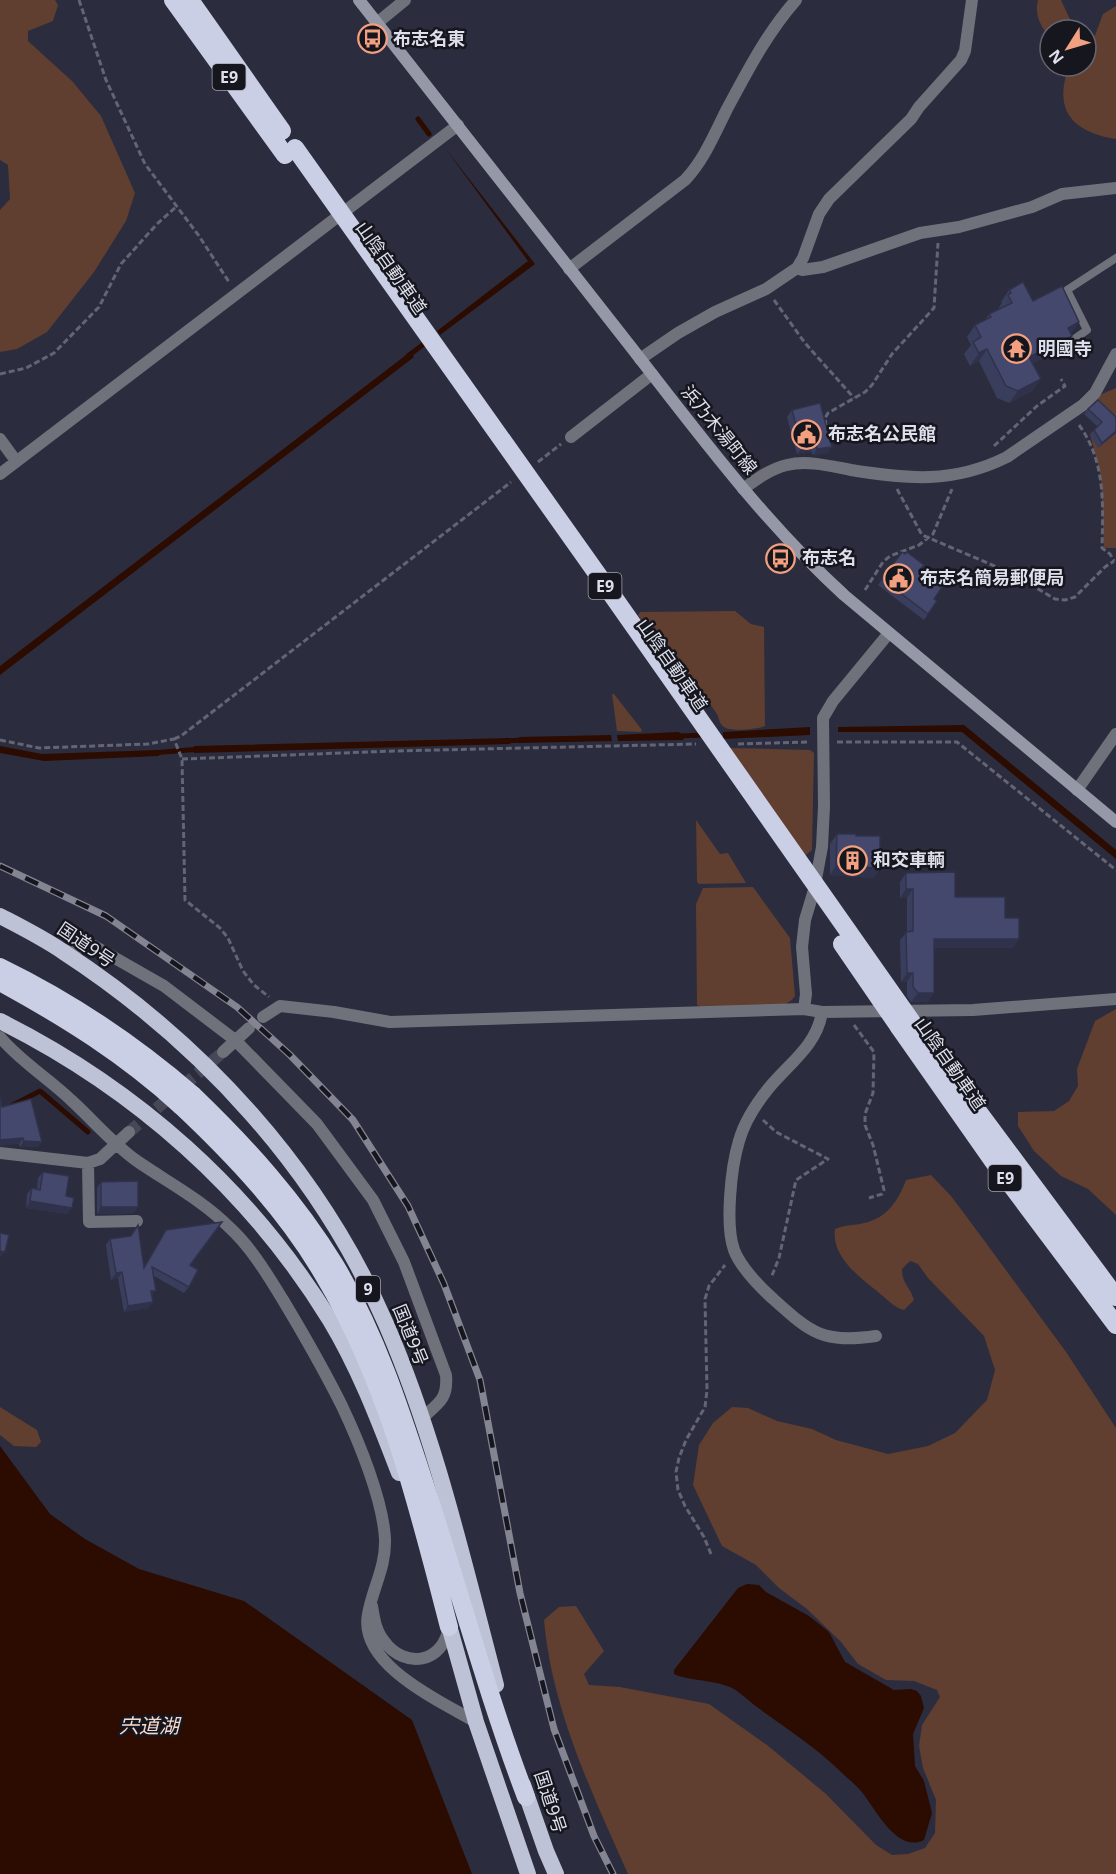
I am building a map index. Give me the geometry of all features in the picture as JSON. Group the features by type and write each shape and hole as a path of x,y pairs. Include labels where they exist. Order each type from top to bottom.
{"highway":[{"path":"160,0 285,148"},
{"name":"山陰自動車道","path":"173,0 285,148 776,848 906,1026 1116,1297"},
{"name":"山陰自動車道","path":"190,0 238,68 285,148"},
{"path":"202,0 238,68"},
{"name":"国道9号","path":"0,916 61,950 134,1001 189,1048 232,1091 267,1131 306,1183 346,1243 386,1324 422,1418 455,1528 526,1797 556,1874"},
{"path":"0,967 104,1026 159,1066 215,1138 273,1203 318,1266 364,1353 402,1457 477,1722 528,1874"},
{"path":"0,982 74,1024 149,1077 187,1100 258,1161 313,1230 357,1306 394,1391 494,1707 526,1797"},
{"path":"0,1021 69,1059 154,1118 236,1194 271,1235 331,1322 355,1368 400,1474 449,1626"},
{"name":"山陰自動車道","path":"906,1026 993,1161 1116,1325"}],"main road":[{"name":"浜乃木湯町線","path":"359,0 743,489 810,565 1116,822"}],"street":[{"path":"377,23 405,0"},
{"path":"569,269 692,172 757,53 777,22 796,0"},
{"path":"640,359 678,333 715,312 766,289 797,268 819,214 829,200 911,119 928,96 961,60 965,51 972,0"},
{"path":"0,474 458,125"},
{"path":"797,268 802,270 823,267 920,233 959,227 1032,207 1062,194 1116,188"},
{"path":"743,489 772,470 795,464 810,463 891,477 924,478 950,475 1000,460 1072,414 1095,393 1116,354"},
{"path":"571,437 652,374"},
{"path":"0,439 16,461"},
{"path":"804,1009 806,994 802,947 805,920 814,890 822,848 824,718 827,710 889,633"},
{"path":"1077,790 1116,734"},
{"path":"61,950 94,946 164,986 235,1040 317,1124 373,1200 399,1251 446,1375 447,1388 442,1400 422,1418"},
{"path":"263,1017 280,1006 334,1012 390,1022 804,1009 822,1012 973,1010 1116,999"},
{"path":"822,1012 820,1025 806,1049 768,1090 753,1112 739,1141 730,1206 730,1232 734,1251 742,1265 763,1290 815,1333 854,1339 876,1336"},
{"path":"223,1052 249,1028"},
{"path":"0,1037 13,1052 41,1073 135,1160 193,1196 231,1228 265,1271 316,1354 346,1415 382,1514 385,1539 384,1561 371,1602 367,1623 369,1635 387,1662 413,1687 477,1722"},
{"path":"0,1153 88,1163 100,1159 129,1132"},
{"path":"88,1163 89,1221 137,1221"},
{"path":"371,1602 383,1640 399,1654 408,1658 419,1659 438,1652 447,1637 449,1626"}],"lane":[{"path":"1073,340 1087,330 1067,290 1116,258"}],"path":[{"path":"79,0 106,80 146,164 199,236 237,294"},
{"path":"0,374 26,368 54,352 99,307 122,264 176,207"},
{"path":"829,435 825,424 828,413 865,393 892,354 934,308 939,230"},
{"path":"766,289 805,343 854,398"},
{"path":"987,453 1037,406 1065,386 1061,379"},
{"path":"891,477 920,533 1011,573 1048,596 1060,600 1070,599 1075,597 1105,567 1115,561 1102,548 1103,494 1098,460 1086,433 1072,414"},
{"path":"533,466 571,437"},
{"path":"865,590 883,562 890,556 919,544 933,534 952,491 950,475"},
{"path":"0,740 39,748 148,744 181,736 514,480"},
{"path":"174,739 181,758 185,900 220,928 228,938 243,971 254,985 280,1006"},
{"path":"728,744 957,741 1116,870"},
{"path":"181,758 704,744"},
{"path":"850,1012 849,1018 874,1052 873,1093 865,1114 865,1125 873,1145 884,1190 882,1194 869,1197"},
{"path":"753,1112 776,1132 828,1159 796,1180 774,1273 763,1290"},
{"path":"711,1554 678,1490 676,1472 686,1440 705,1407 707,1390 705,1299 709,1286 734,1251"}],"shaded area":[{"path":"0,0 55,0 58,5 53,21 28,31 28,41 72,81 101,116 135,193 126,221 94,272 47,332 17,349 0,352 0,210 10,199 8,165 0,160"},
{"path":"1038,0 1061,0 1069,18 1039,18"},
{"path":"1116,6 1116,139 1102,136 1079,125 1071,118 1063,98 1066,78 1098,78 1098,27 1103,14"},
{"path":"1116,388 1116,548 1104,548 1101,476 1090,434 1110,415 1095,401 1102,394"},
{"path":"735,611 751,624 764,627 765,726 751,729 727,729 723,726 666,642 657,641 638,615 640,612"},
{"path":"612,694 642,730 641,732 617,731"},
{"path":"731,748 810,750 814,753 812,850 806,855 803,855"},
{"path":"696,820 720,854 728,853 746,883 699,884 697,882"},
{"path":"753,887 790,938 795,996 784,1005 701,1007 697,1005 696,904 703,888"},
{"path":"1116,1009 1116,1215 1088,1189 1061,1176 1034,1151 1018,1126 1018,1112 1054,1111 1069,1101 1078,1086 1077,1069 1095,1021"},
{"path":"931,1175 951,1196 1066,1352 1116,1428 1116,1874 628,1874 588,1782 555,1686 544,1620 559,1607 576,1606 604,1651 584,1674 589,1685 620,1687 709,1704 767,1745 826,1794 876,1845 892,1855 908,1854 925,1848 935,1833 936,1800 923,1768 919,1746 922,1725 940,1697 937,1690 914,1681 886,1680 858,1664 841,1642 807,1609 779,1588 756,1565 722,1546 693,1485 699,1445 713,1423 732,1407 748,1408 777,1421 812,1429 836,1440 888,1454 928,1446 955,1433 987,1400 995,1370 984,1336 928,1278 918,1264 910,1261 902,1269 903,1278 914,1300 904,1310 890,1302 855,1273 837,1248 835,1229 872,1221 891,1208 906,1180"},
{"path":"0,1407 37,1430 41,1442 36,1447 14,1446 0,1435"}],"water":[{"path":"445,148 535,264 440,335 437,331 528,261"},
{"path":"410,352 414,357 0,675 0,666"},
{"path":"964,725 1116,850 1116,859 962,732 838,732 838,727"},
{"path":"810,727 810,735 723,739 723,732"},
{"path":"679,732 684,740 618,741 617,735"},
{"path":"611,735 612,741 518,743 519,737"},
{"path":"510,738 510,744 194,753 194,746"},
{"path":"0,746 42,754 158,750 159,756 44,761 0,753"},
{"name":"宍道湖","path":"0,1446 50,1514 85,1539 139,1569 244,1601 412,1720 472,1874 0,1874"},
{"path":"747,1584 759,1585 766,1592 809,1616 829,1632 845,1662 894,1690 911,1689 917,1691 921,1696 924,1708 913,1734 915,1766 924,1781 932,1813 924,1840 914,1843 905,1841 896,1835 880,1818 861,1791 831,1763 735,1690 721,1684 674,1674 674,1670 738,1588"}],"building":[{"name":"明國寺","path":"1023,282 1033,301 1062,286 1079,322 1068,328 1072,336 1029,357 1041,379 1018,391 1006,386 987,349 979,353 973,342 981,337 975,325 991,317 989,314 1012,303 1008,295 1011,293 1009,290"},
{"path":"1098,400 1116,417 1116,431 1102,443 1094,430 1102,422 1088,409"},
{"name":"布志名公民館","path":"820,403 832,447 817,449 816,444 802,448 792,410"},
{"path":"902,552 905,554 907,552 924,565 919,571 942,587 934,599 937,601 928,614 882,579"},
{"path":"837,834 880,836 880,868 836,866"},
{"path":"955,872 955,897 1005,897 1005,918 1019,918 1019,939 934,939 934,993 918,993 913,987 913,973 907,973 906,932 913,931 913,889 906,889 906,873"},
{"path":"0,1097 2,1107 31,1099 42,1142 24,1141 23,1138 0,1140"},
{"path":"43,1172 69,1176 66,1196 74,1198 72,1208 30,1201 32,1188 40,1190"},
{"path":"138,1181 138,1207 101,1207 101,1182"},
{"path":"222,1222 190,1265 198,1270 189,1287 152,1267 156,1291 151,1291 153,1302 128,1306 122,1272 116,1273 110,1239 131,1236 138,1225 144,1268 166,1230"},
{"path":"0,1233 9,1235 5,1252 0,1251"}],"waterway":[{"path":"418,119 429,134"},
{"path":"408,356 429,340"},
{"path":"677,736 707,735"},
{"path":"503,741 524,740"},
{"path":"152,753 200,749"},
{"path":"13,1105 40,1091 88,1132"}],"tunnel":[{"path":"129,1132 223,1052"}],"railway":[{"path":"0,866 106,916 237,1007 290,1055 353,1120 408,1206 444,1284 480,1380 520,1593 554,1729 594,1836 613,1874"}],"place":[{"name":"布志名東","path":"372,39"},
{"name":"明國寺","path":"1017,349"},
{"name":"布志名公民館","path":"807,434"},
{"name":"布志名","path":"781,558"},
{"name":"布志名簡易郵便局","path":"899,578"},
{"name":"和交車輌","path":"852,860"}]}
